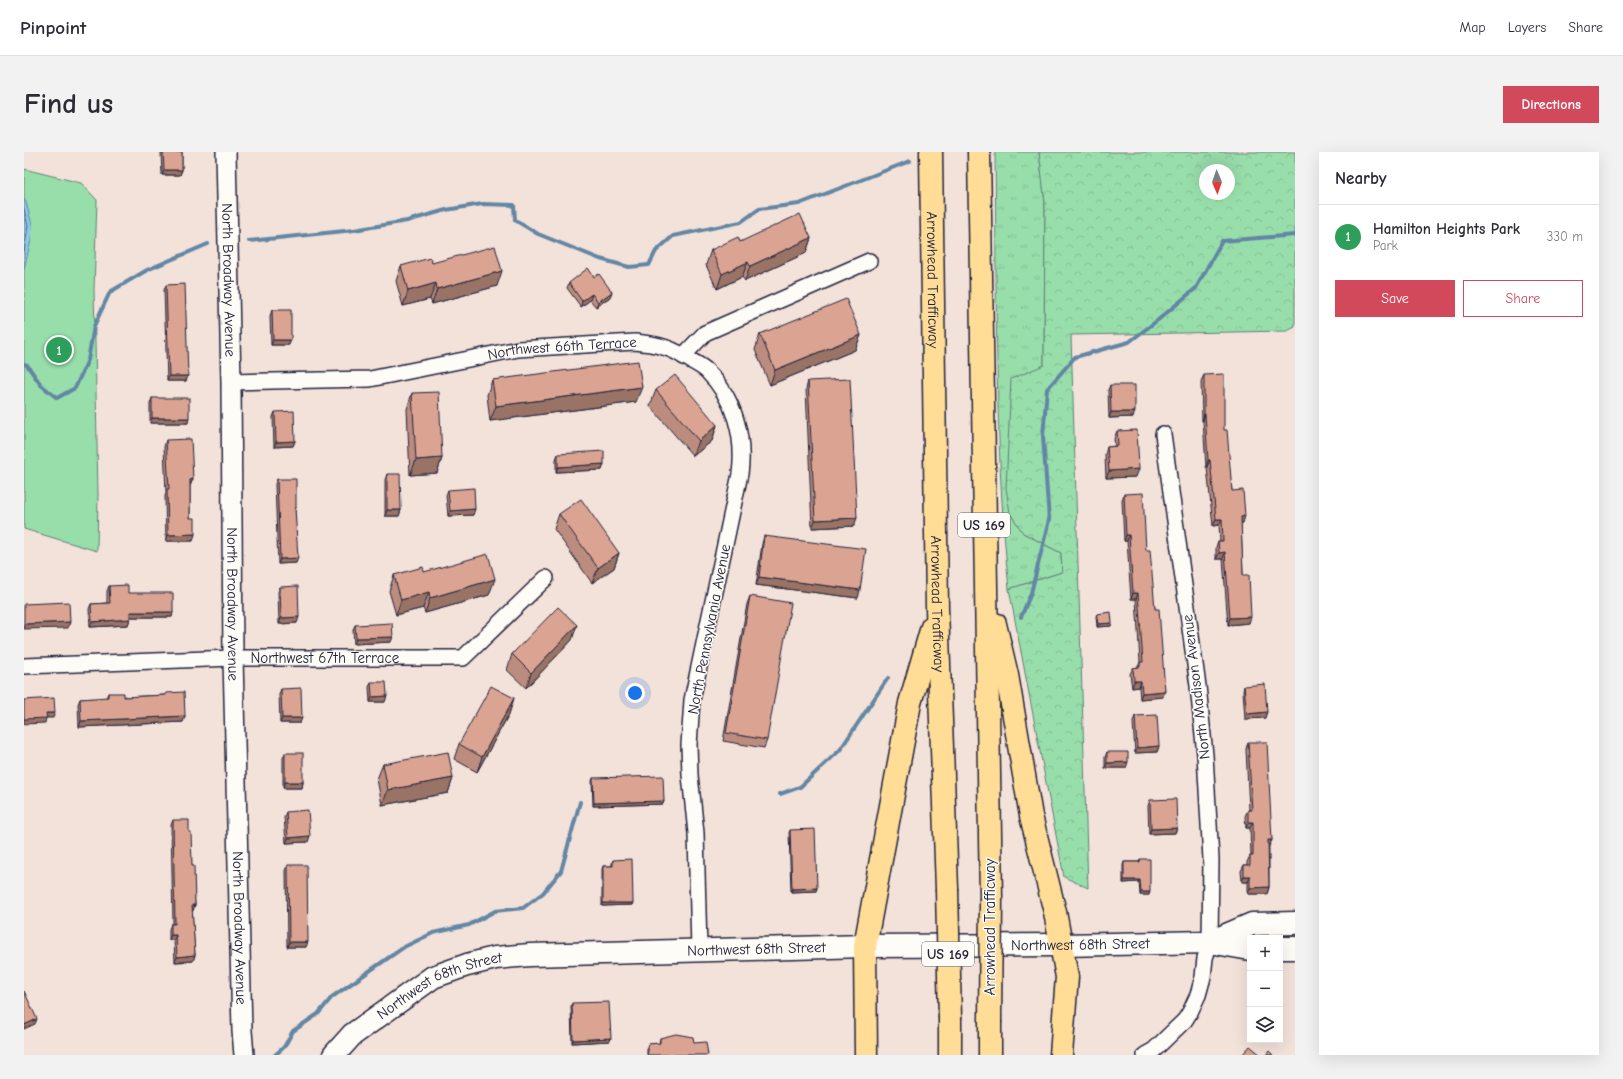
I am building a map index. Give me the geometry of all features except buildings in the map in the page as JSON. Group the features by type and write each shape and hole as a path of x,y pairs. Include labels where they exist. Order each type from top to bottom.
{"highway":[{"name":"Arrowhead Trafficway","path":"931,152 937,608 947,889 950,1055"},
{"name":"Arrowhead Trafficway","path":"979,152 991,898 990,1055"},
{"path":"985,578 1007,675 1031,816 1049,884 1062,945 1067,977 1060,1055"},
{"path":"866,1055 865,946 910,703 937,608"}],"main road":[{"name":"Northwest 68th Street","path":"1210,942 1252,924 1295,923"},
{"name":"Northwest 68th Street","path":"334,1055 352,1035 433,977 467,965 495,958 530,955 865,946 1062,945 1210,942 1247,948"},
{"path":"1283,948 1295,948"}],"street":[{"name":"North Broadway Avenue","path":"226,152 231,382 233,658 241,1024 244,1055"},
{"path":"683,356 706,333 869,261"},
{"name":"Northwest 66th Terrace","path":"231,382 370,379 518,349 628,343 654,344 673,349 683,356"},
{"name":"North Pennsylvania Avenue","path":"683,356 706,370 725,394 734,413 741,443 740,474 692,700 689,745 690,775 696,833 699,950"},
{"name":"North Madison Avenue","path":"1145,1055 1154,1050 1170,1035 1185,1020 1190,1012 1198,995 1203,977 1205,958 1210,942 1211,860 1205,755 1197,678 1163,434"},
{"name":"Northwest 67th Terrace","path":"24,666 233,658 463,658 546,578"}],"green space":[{"path":"995,152 1039,152 1045,203 1044,365 1023,533 1061,553 1062,572 1009,589 1004,535 997,371"},
{"path":"1039,152 1295,152 1295,327 1287,331 1071,335 1088,888 1064,877 1009,589 1062,572 1061,553 1023,533 1010,513 1006,488 1011,379 1044,365 1045,203"},
{"path":"24,169 81,183 97,200 94,290 98,494 97,551 24,529"}],"water":[{"path":"24,199 32,225 31,240 24,269"}],"waterway":[{"path":"249,241 354,230 407,221 446,210 482,204 514,205 515,220 538,234 600,259 629,267 649,265 656,251 673,236 741,222 759,209 799,204 910,161"},
{"path":"1021,617 1031,593 1049,520 1043,436 1047,389 1075,357 1129,342 1196,288 1222,241 1295,235"},
{"path":"24,364 27,365 41,385 57,398 75,388 88,360 94,326 110,292 147,270 208,244"},
{"path":"780,794 800,787 840,750 888,678"},
{"path":"275,1055 284,1047 293,1031 318,1014 332,997 404,947 433,933 469,925 495,911 523,908 543,893 561,871 580,802"}],"place":[{"name":"Hamilton Heights Park","path":"59,350"}]}
